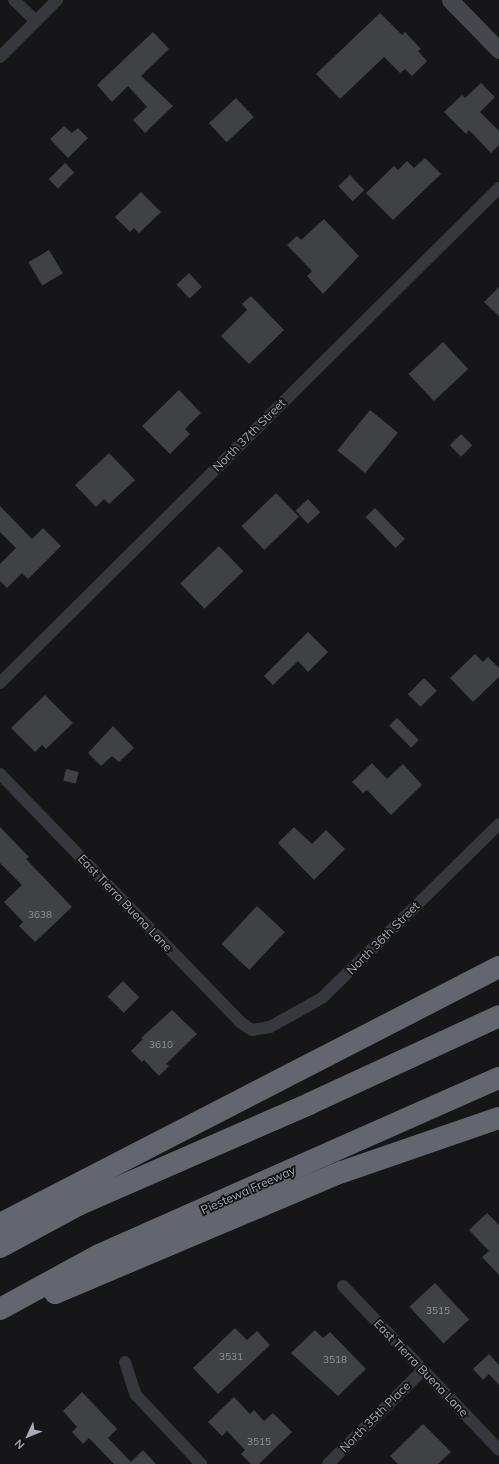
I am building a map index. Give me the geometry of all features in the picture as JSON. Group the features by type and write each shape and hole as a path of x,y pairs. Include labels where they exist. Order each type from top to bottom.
{"highway":[{"path":"0,1224 499,967"},
{"path":"0,1246 78,1205 311,1103 499,1016"},
{"name":"Piestewa Freeway","path":"0,1309 99,1255 499,1078"},
{"path":"0,1316 342,1172 499,1118"}],"main road":[{"path":"450,0 499,50"}],"street":[{"path":"14,0 36,21"},
{"path":"0,57 57,0"},
{"name":"North 37th Street","path":"0,683 349,334 499,188"},
{"name":"East Tierra Buena Lane","path":"0,774 239,1020 252,1030"},
{"name":"North 36th Street","path":"252,1030 270,1027 322,998 499,824"},
{"name":"East Tierra Buena Lane","path":"343,1286 499,1450"},
{"path":"125,1362 136,1395 201,1464"},
{"name":"North 35th Place","path":"328,1464 423,1370"}],"building":[{"path":"380,13 402,35 405,32 421,49 418,51 427,61 412,76 405,69 400,73 384,57 340,99 316,74"},
{"path":"153,32 169,49 141,76 173,106 145,133 133,120 147,107 128,86 112,102 97,85"},
{"path":"481,83 495,97 480,112 499,131 499,145 491,153 469,130 466,134 444,112 462,95 465,98"},
{"path":"236,98 254,117 227,142 209,123"},
{"path":"64,126 72,133 78,128 88,138 68,158 50,139"},
{"path":"425,158 441,174 393,220 366,193 394,166 398,170 407,161 414,168"},
{"path":"65,163 74,172 58,188 49,179"},
{"path":"350,175 364,190 353,201 338,186"},
{"path":"141,192 161,212 139,233 134,228 130,232 115,217"},
{"path":"324,219 359,256 323,294 307,276 312,271 287,245 297,236 301,240"},
{"path":"49,250 63,273 42,286 28,262"},
{"path":"189,273 202,287 190,298 177,285"},
{"path":"499,287 499,316 484,302"},
{"path":"251,296 284,330 249,364 221,336 247,310 242,304"},
{"path":"443,342 468,369 434,401 409,374"},
{"path":"179,390 201,413 185,429 190,434 170,454 142,426"},
{"path":"370,410 398,433 365,473 337,450"},
{"path":"461,434 472,445 461,457 450,445"},
{"path":"109,453 135,480 109,504 104,499 96,507 75,485"},
{"path":"276,493 299,517 264,550 241,526"},
{"path":"308,499 320,512 308,524 296,511"},
{"path":"0,506 32,539 43,528 61,546 28,579 22,573 7,588 0,581 0,564 16,548 0,532"},
{"path":"375,508 405,539 396,548 366,517"},
{"path":"219,546 243,571 204,609 180,584"},
{"path":"308,632 328,652 308,672 298,661 273,685 264,676"},
{"path":"475,654 483,662 488,657 499,668 499,677 473,702 450,678"},
{"path":"424,678 437,691 420,707 408,694"},
{"path":"45,695 73,723 46,749 42,745 35,752 11,728"},
{"path":"397,718 419,740 411,748 389,726"},
{"path":"113,726 134,748 119,762 112,756 101,766 88,753"},
{"path":"372,763 387,779 403,764 422,785 391,815 367,790 363,793 352,782"},
{"path":"66,769 79,772 76,784 63,781"},
{"path":"0,827 29,857 26,859 72,907 35,942 19,926 23,922 4,902 22,885 0,863"},
{"path":"294,827 312,844 326,830 345,849 314,880 278,843"},
{"path":"257,906 285,932 249,970 222,944"},
{"path":"123,981 139,997 124,1013 107,997"},
{"path":"172,1010 197,1034 166,1064 169,1066 159,1076 144,1060 142,1062 131,1051 143,1039 141,1038"},
{"path":"487,1213 499,1225 499,1275 482,1257 489,1251 469,1230"},
{"path":"435,1283 469,1320 444,1343 409,1307"},
{"path":"235,1328 247,1340 257,1331 270,1345 218,1394 193,1368"},
{"path":"315,1330 323,1338 330,1332 366,1369 338,1396 291,1353"},
{"path":"489,1354 499,1365 499,1385 489,1374 483,1380 473,1369"},
{"path":"82,1392 117,1429 108,1438 131,1462 143,1450 156,1464 114,1464 89,1438 83,1444 72,1432 77,1427 63,1411"},
{"path":"234,1397 250,1414 254,1410 264,1421 273,1413 292,1432 259,1464 251,1464 241,1454 245,1450 227,1431 222,1436 208,1422"},
{"path":"423,1424 451,1452 438,1464 398,1464 390,1456"}]}
